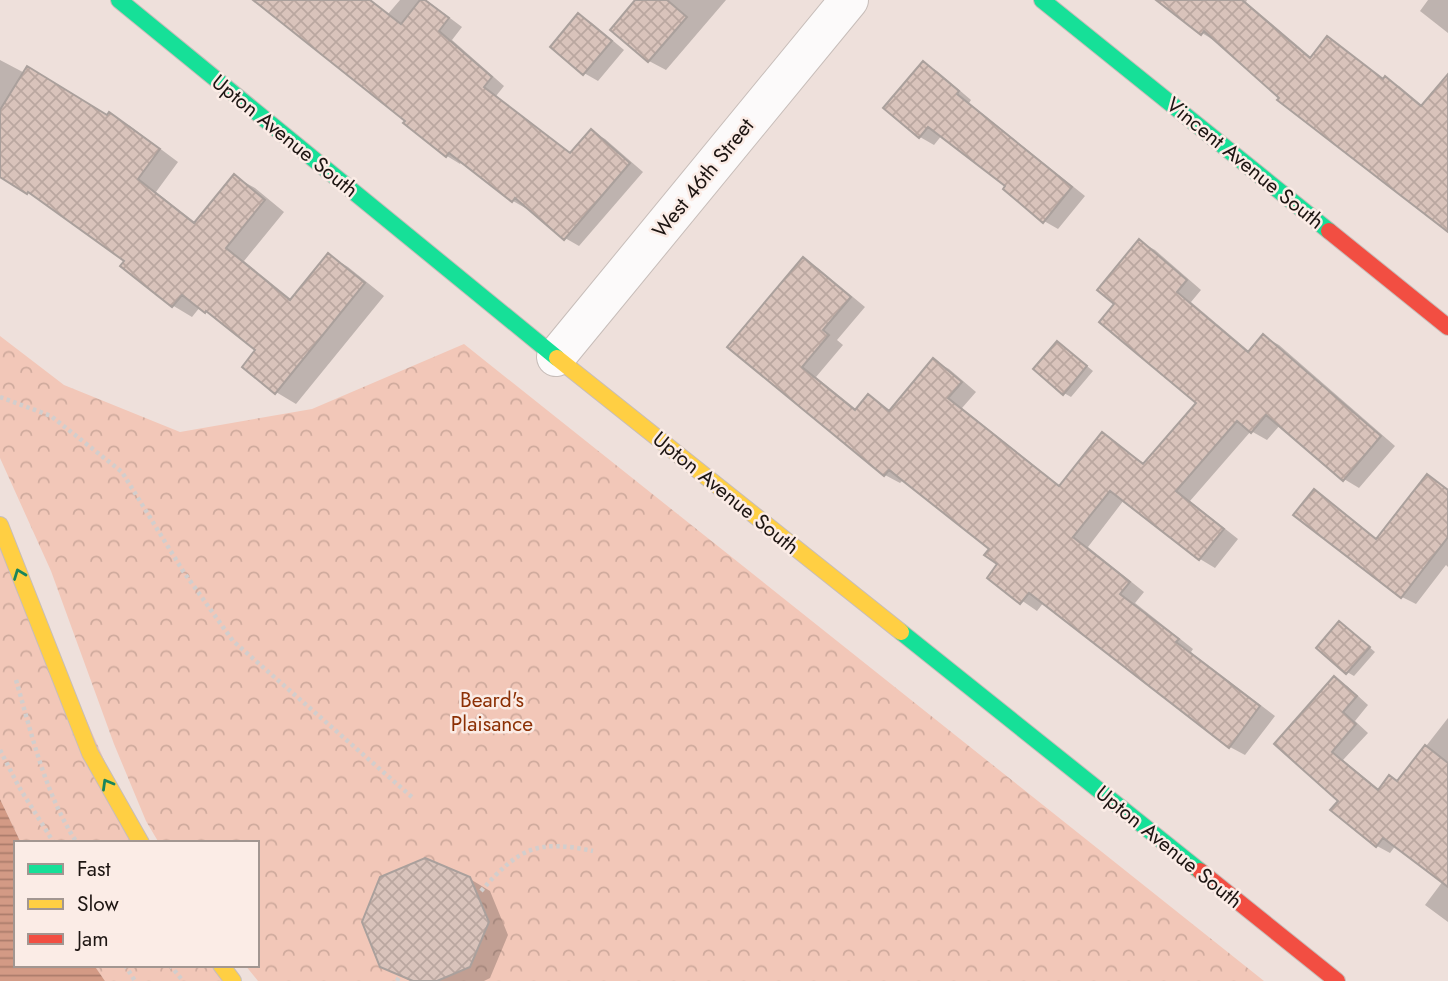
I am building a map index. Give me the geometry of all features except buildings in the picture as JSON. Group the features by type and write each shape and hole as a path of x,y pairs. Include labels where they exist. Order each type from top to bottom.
{"street":[{"name":"Upton Avenue South","path":"119,0 556,357 1337,981"},
{"name":"West 46th Street","path":"556,357 849,0"},
{"name":"Vincent Avenue South","path":"1042,0 1448,327"},
{"path":"0,525 90,753 140,841"}],"path":[{"path":"0,397 51,416 122,472 183,570 233,641 413,798"},
{"path":"14,671 42,769 77,841"},
{"path":"0,750 19,787 53,841"},
{"path":"481,891 513,859 536,848 563,844 593,851"},
{"path":"172,967 183,981"}],"green space":[{"name":"Beard's Plaisance","path":"0,336 64,385 180,432 312,409 464,344 1264,981 258,981 247,967 259,967 259,841 158,841 146,821 114,744 51,571 0,458"},
{"path":"0,525 140,841 20,841 0,799"},
{"path":"95,967 222,967 233,981 105,981"}],"shaded area":[{"path":"0,799 20,841 14,841 14,967 95,967 105,981 0,981"}],"traffic: fast":[{"path":"119,0 557,358"},
{"path":"1042,0 1329,231"},
{"path":"901,632 1200,871"}],"traffic: slow":[{"path":"557,358 901,632"},
{"path":"0,525 90,753 140,841"},
{"path":"222,967 233,981"}],"traffic: jam":[{"path":"1329,231 1448,327"},
{"path":"1200,871 1337,981"}]}
